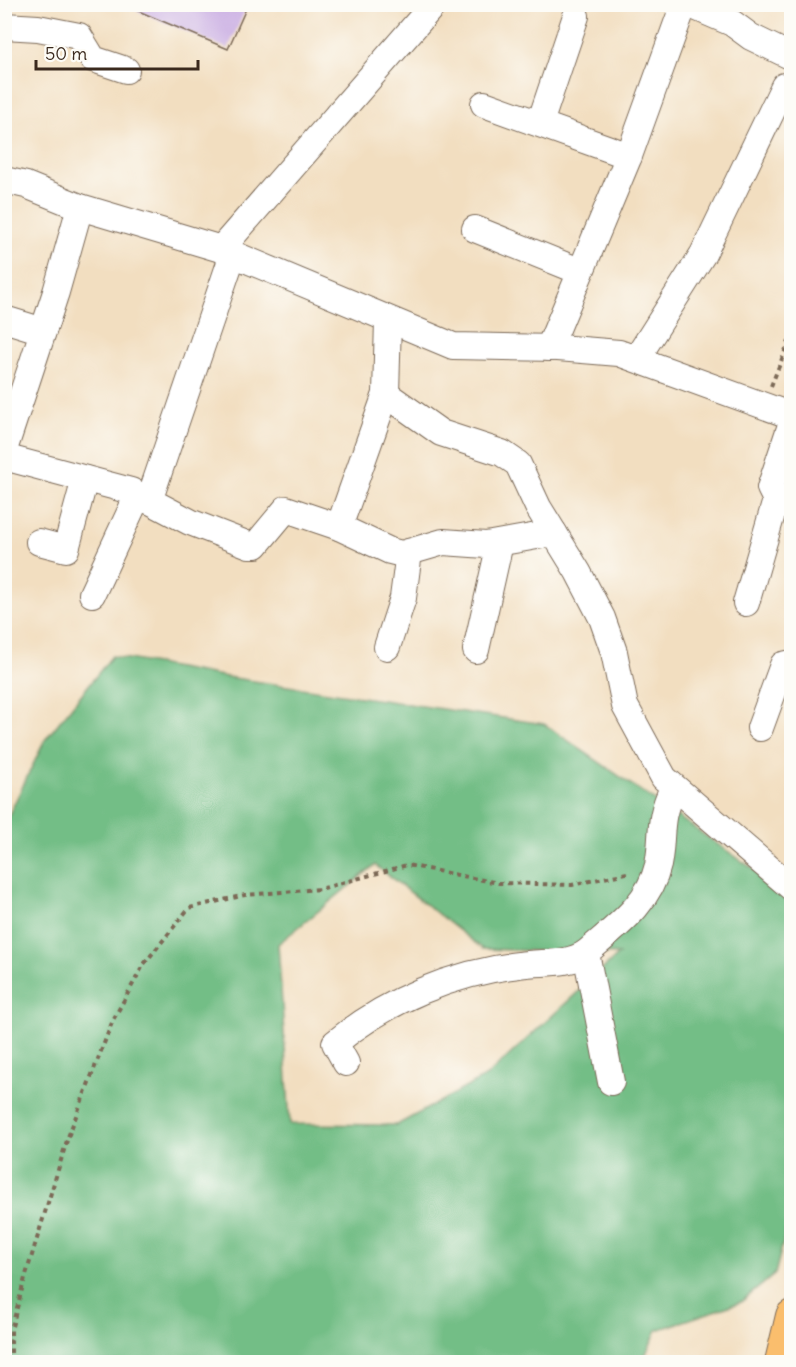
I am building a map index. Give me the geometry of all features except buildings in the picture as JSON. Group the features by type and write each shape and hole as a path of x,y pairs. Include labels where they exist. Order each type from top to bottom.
{"main road":[{"path":"781,1362 792,1316"}],"street":[{"path":"92,594 144,498 227,252 434,4"},
{"path":"549,348 579,271 629,156 686,4 732,23 751,37 792,57"},
{"path":"540,123 576,16"},
{"path":"4,26 38,28 79,36 93,59 126,70"},
{"path":"637,358 703,254 789,83"},
{"path":"484,104 629,156"},
{"path":"4,180 26,184 80,207 227,252 453,346 549,348 619,353 792,416"},
{"path":"4,450 80,207"},
{"path":"475,229 579,271"},
{"path":"4,319 43,331"},
{"path":"339,527 386,394 388,320"},
{"path":"386,394 441,434 502,453 518,464 602,618 614,652 625,706 664,778 792,888"},
{"path":"746,603 776,500 770,488 792,422"},
{"path":"4,457 144,498 190,522 249,545 256,544 286,509 339,527 390,551 402,554 443,542 486,545 554,533"},
{"path":"39,542 66,549 85,479"},
{"path":"476,650 500,543"},
{"path":"387,647 403,598 409,552"},
{"path":"760,728 783,665 792,663"},
{"path":"346,1063 335,1043 354,1028 417,992 466,975 519,964 573,961 586,953 642,903 658,865 660,823 673,788"},
{"path":"586,953 611,1082"}],"path":[{"path":"764,405 792,334"},
{"path":"10,1362 11,1330 32,1257 68,1137 109,1030 144,964 189,908 245,895 320,889 407,865 498,883 572,885 658,865"}],"green space":[{"path":"112,656 227,677 544,724 791,895 791,1211 775,1274 741,1302 657,1330 642,1362 5,1362 4,825 45,740","holes":["375,865 483,949 619,954 487,1076 397,1125 290,1124 278,944"]}]}
